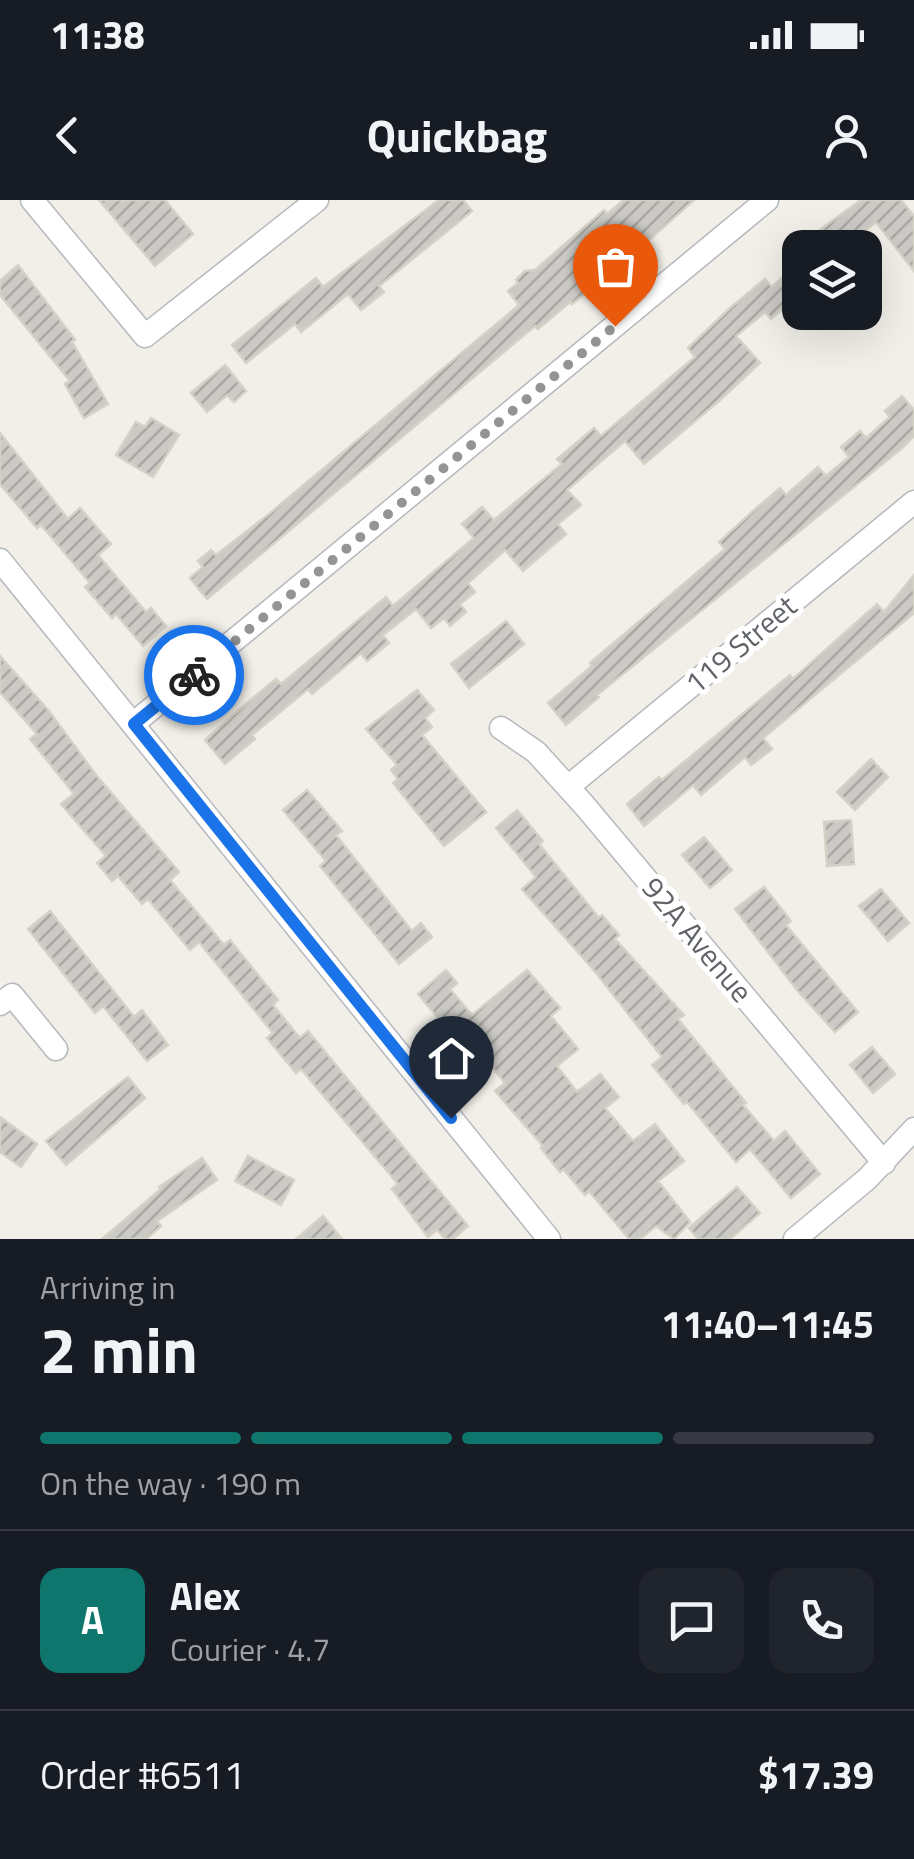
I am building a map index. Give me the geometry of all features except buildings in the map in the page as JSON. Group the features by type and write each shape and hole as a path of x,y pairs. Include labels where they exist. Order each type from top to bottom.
{"street":[{"path":"32,200 144,336 317,200"},
{"path":"134,724 767,200"},
{"name":"119 Street","path":"568,787 914,502"},
{"path":"0,560 549,1239"},
{"name":"92A Avenue","path":"500,728 536,752 568,787 884,1163"},
{"path":"0,1004 12,994 56,1049"},
{"path":"796,1239 884,1163 914,1130"}],"way so far":[{"path":"194,675 615,326"}],"route":[{"path":"194,675 134,724 451,1118"}]}
